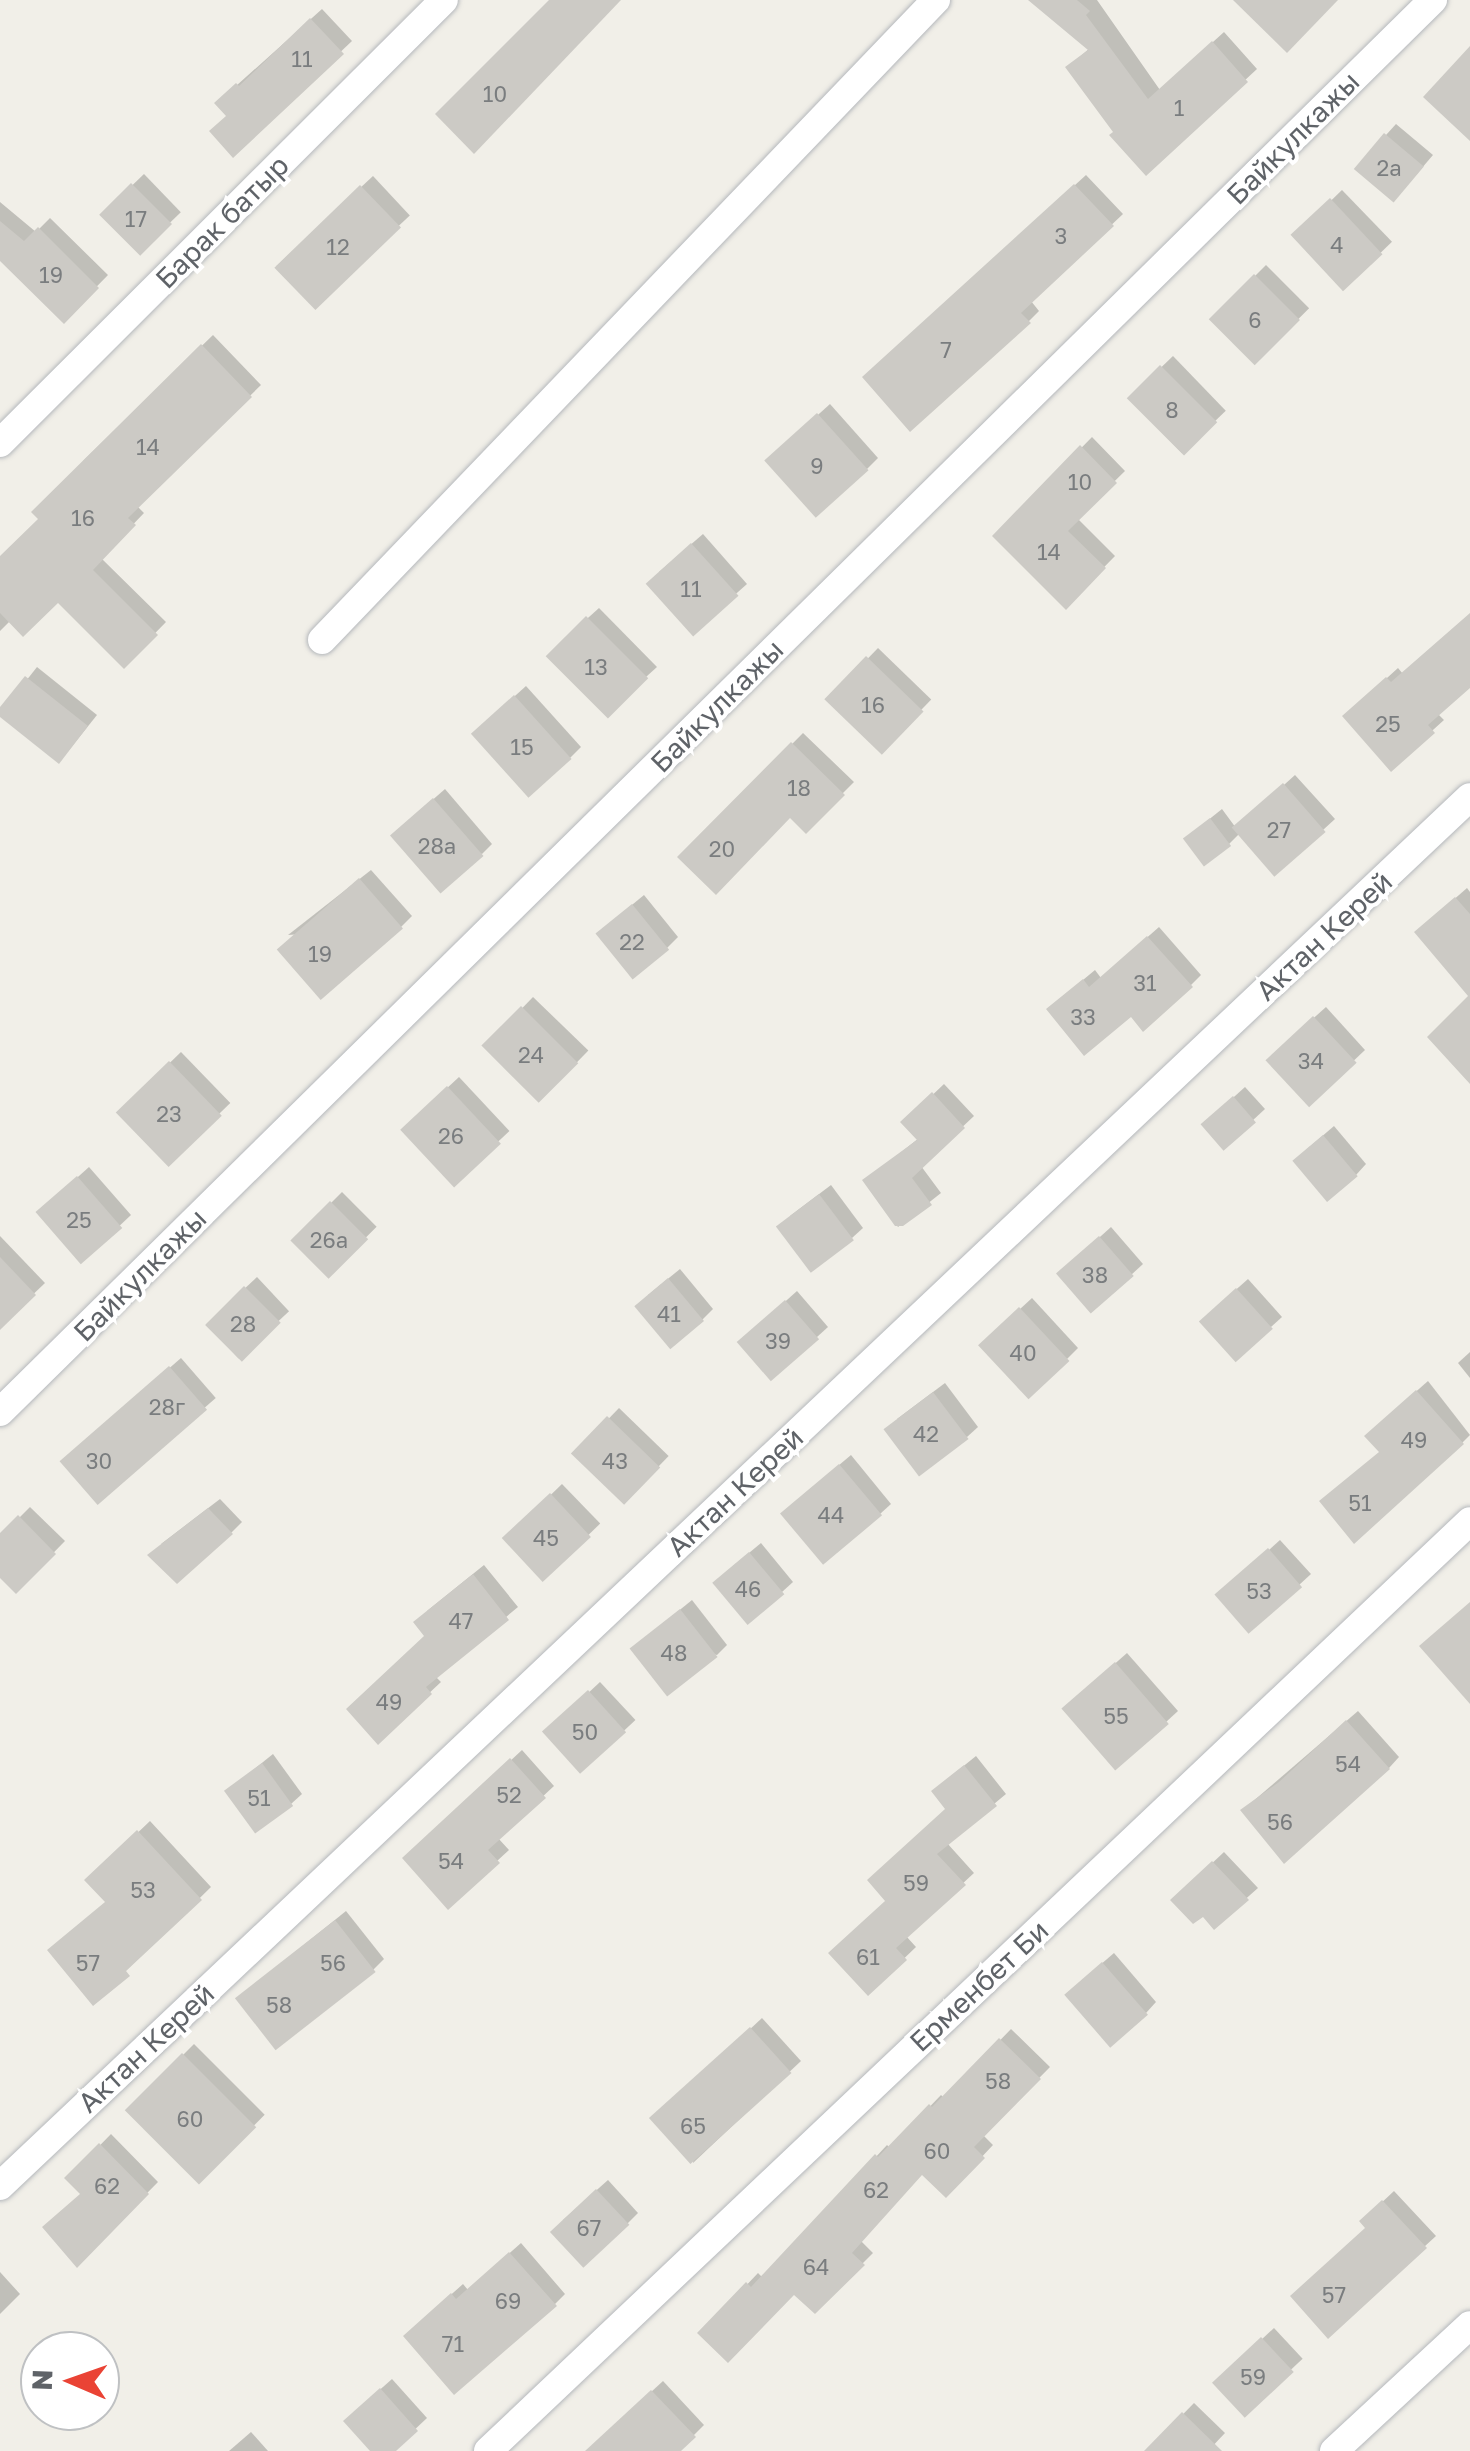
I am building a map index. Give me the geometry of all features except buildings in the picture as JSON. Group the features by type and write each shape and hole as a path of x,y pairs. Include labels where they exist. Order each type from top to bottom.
{"street":[{"name":"Барак батыр","path":"0,443 444,0"},
{"path":"322,640 936,0"},
{"name":"Байкулкажы","path":"0,1412 1433,0"},
{"name":"Актан Керей","path":"0,2186 1470,797"},
{"name":"Ерменбет Би","path":"488,2451 1470,1522"},
{"path":"1334,2451 1470,2325"}]}
